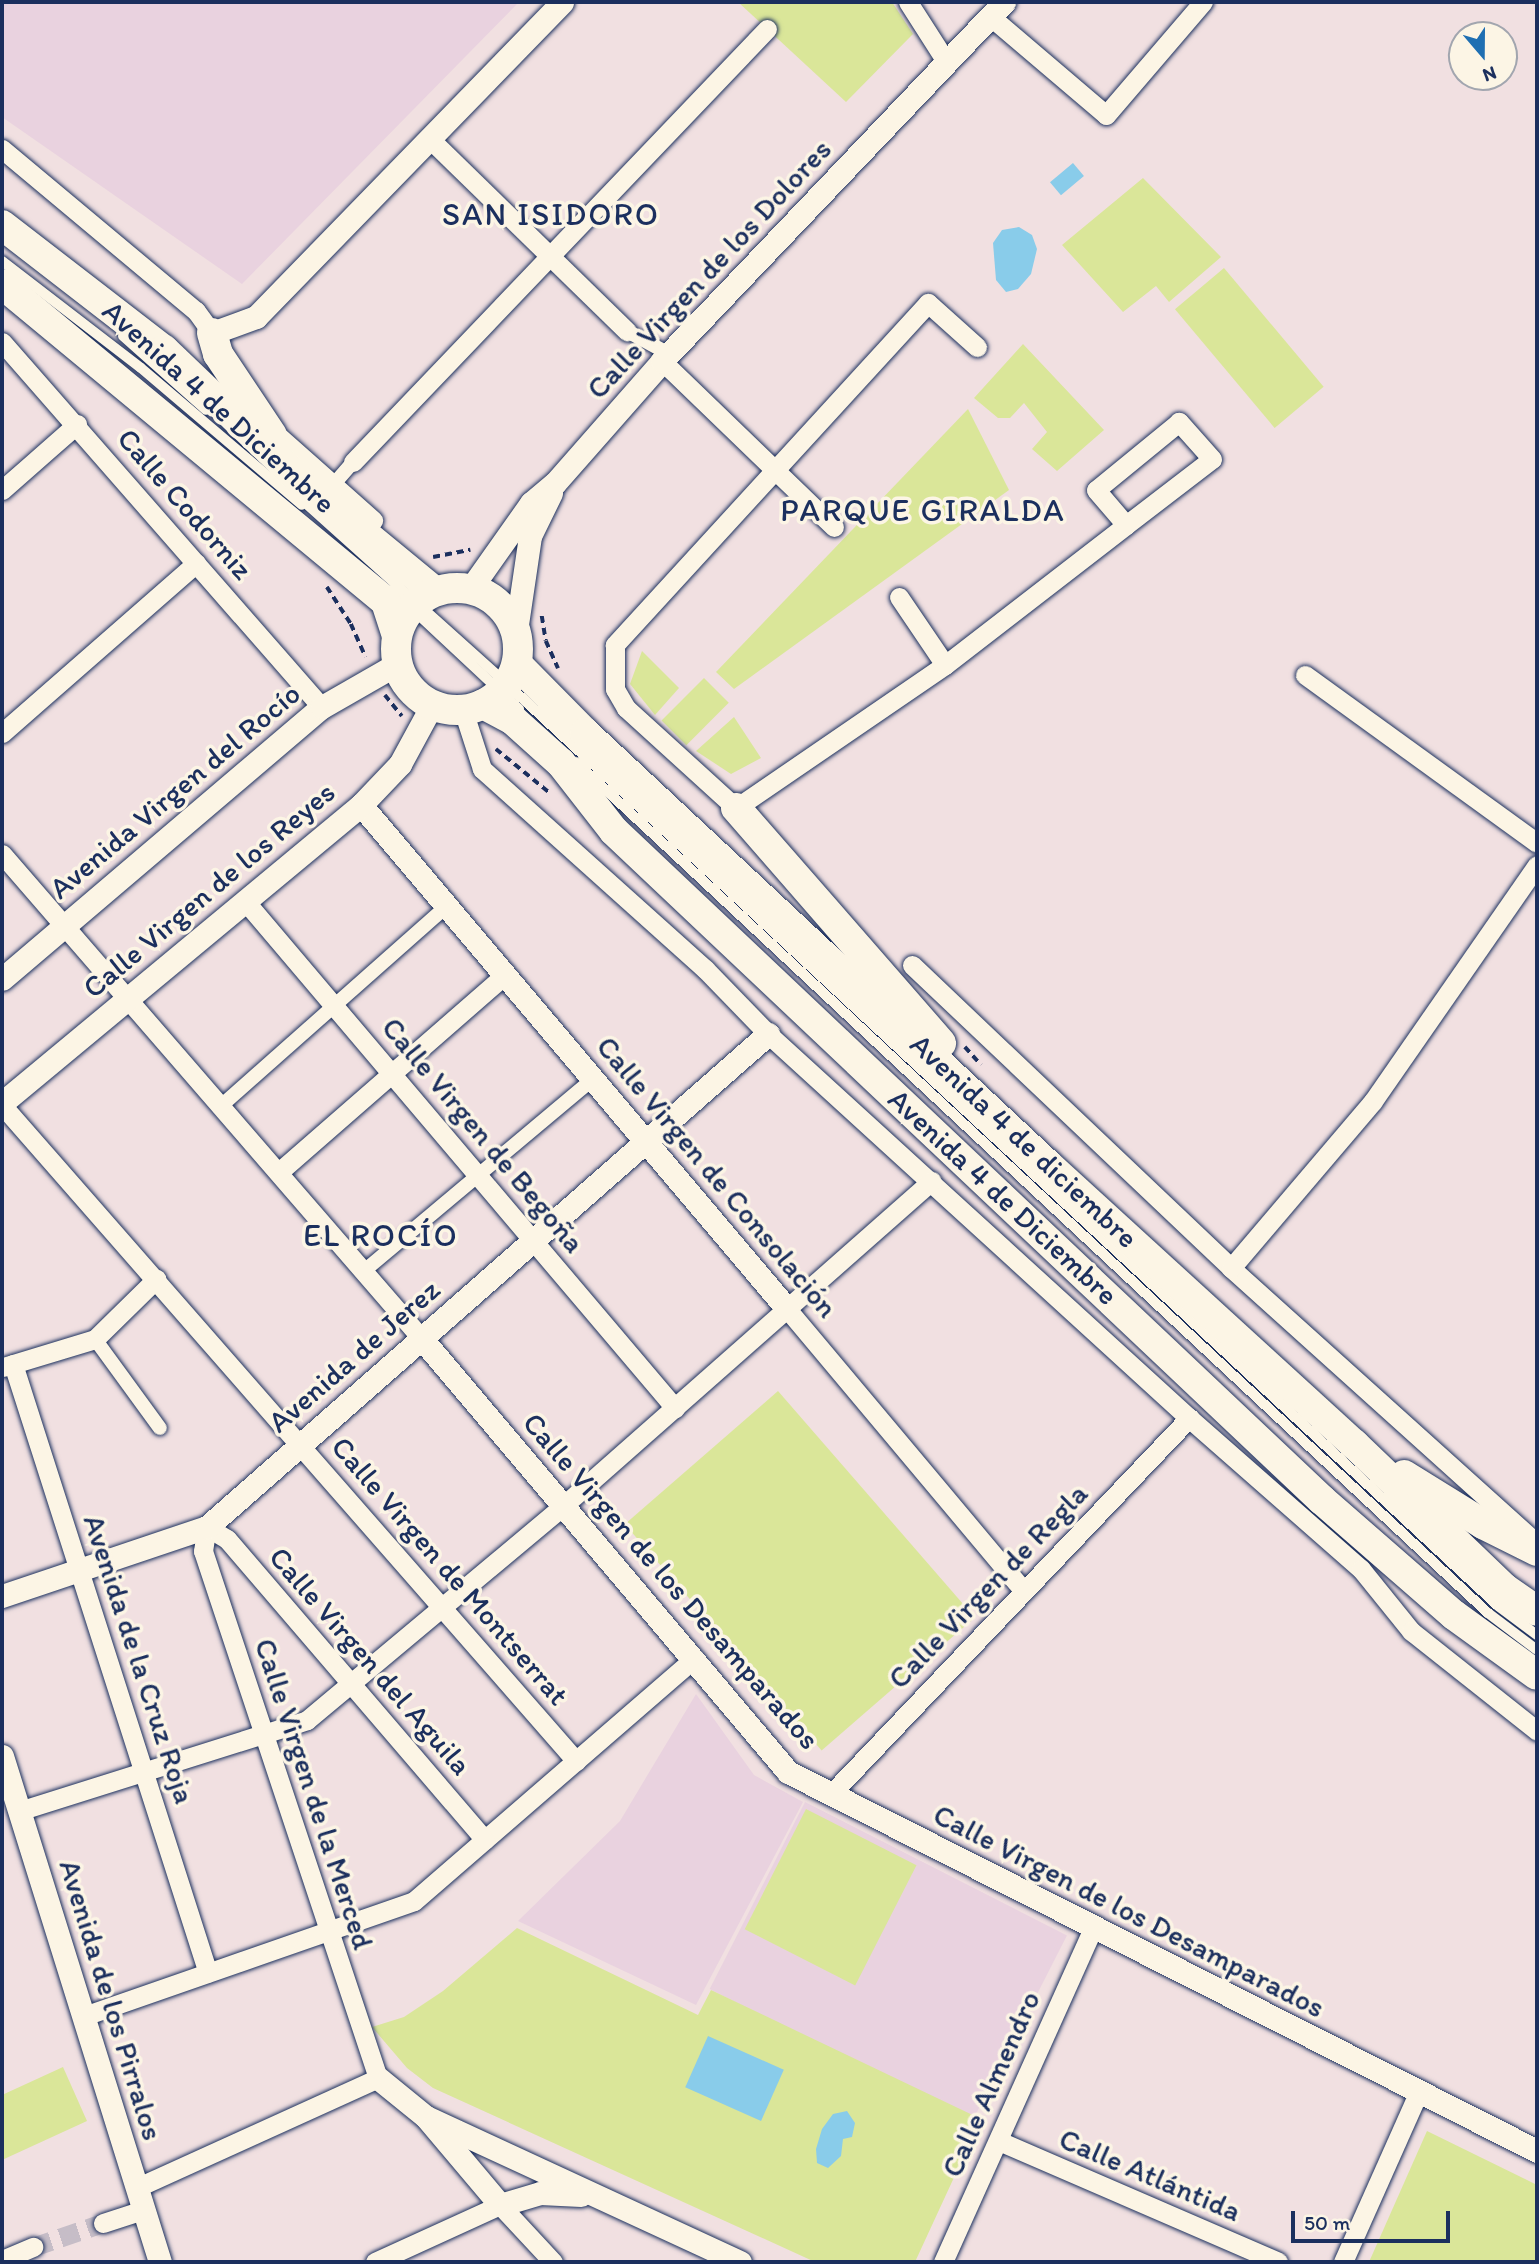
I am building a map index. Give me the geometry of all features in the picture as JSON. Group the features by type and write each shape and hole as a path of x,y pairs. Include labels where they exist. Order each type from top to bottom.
{"main road":[{"name":"Avenida 4 de Diciembre","path":"2,225 164,350 319,488 416,611"},
{"name":"Avenida 4 de Diciembre","path":"2,284 386,602 416,611"},
{"path":"212,333 218,354 265,424 319,488"},
{"path":"432,705 416,695 397,664 416,611 471,588 499,603 516,631 494,691"},
{"name":"Avenida 4 de Diciembre","path":"432,705 494,691 513,720 586,790 614,831 1322,1500 1454,1615 1537,1675"},
{"name":"Avenida 4 de diciembre","path":"494,691 585,733 1047,1164 1351,1441 1504,1588 1537,1611"},
{"path":"736,808 1047,1164"},
{"path":"1351,1441 1483,1524 1537,1551"}],"street":[{"path":"2,149 196,311 212,333 256,317 431,140 562,2"},
{"path":"908,2 947,63"},
{"path":"998,9 1106,115 1203,2"},
{"name":"Calle Virgen de los Dolores","path":"471,588 514,523 555,484 666,357 998,9"},
{"path":"373,520 319,488 354,462 767,29"},
{"path":"431,140 627,331 666,357 834,527"},
{"path":"977,347 928,303 615,645 615,689 626,708 736,808 944,665 1212,459 1180,422 1096,490 1126,525"},
{"name":"Calle Codorniz","path":"2,342 77,424 323,707"},
{"path":"2,490 77,424"},
{"path":"516,631 530,536 555,484"},
{"path":"2,733 196,564"},
{"path":"899,597 944,665"},
{"name":"Avenida Virgen del Rocío","path":"2,979 340,693 397,664"},
{"path":"1305,675 1537,843"},
{"path":"494,691 482,769 705,969 768,1034 1189,1418 1361,1569 1411,1631 1537,1731"},
{"name":"Calle Virgen de los Reyes","path":"2,1104 360,805 400,764 432,705"},
{"name":"Calle Virgen de Consolación","path":"360,805 1024,1591"},
{"name":"Calle Virgen de los Desamparados","path":"2,854 279,1171 695,1658 788,1772 1093,1929 1537,2151"},
{"path":"1231,1268 1373,1101 1537,865"},
{"name":"Calle Virgen de Begoña","path":"244,901 675,1408"},
{"path":"222,1105 335,1008 447,906"},
{"path":"912,965 1231,1268 1537,1544"},
{"path":"279,1171 505,975"},
{"name":"Avenida de Jerez","path":"2,1596 207,1527 768,1034"},
{"path":"364,1271 593,1079"},
{"name":"Calle Virgen de Montserrat","path":"2,1104 576,1761"},
{"path":"19,1811 307,1720 351,1686 564,1505 932,1181"},
{"path":"8,1365 95,1339 156,1279"},
{"path":"95,1339 160,1428"},
{"name":"Avenida de la Cruz Roja","path":"8,1365 79,1570 208,1973"},
{"name":"Calle Virgen de Regla","path":"830,1795 1189,1418"},
{"name":"Calle Virgen del Aguila","path":"207,1527 227,1539 485,1840"},
{"name":"Calle Virgen de la Merced","path":"207,1527 203,1551 261,1734 378,2078"},
{"path":"84,2016 414,1901 695,1658"},
{"name":"Avenida de los Pirralos","path":"2,1756 160,2262"},
{"name":"Calle Almendro","path":"943,2262 1093,1929"},
{"path":"136,2188 378,2078 426,2117 500,2205 553,2262"},
{"path":"1343,2262 1419,2091"},
{"path":"426,2117 740,2262"},
{"name":"Calle Atlántida","path":"999,2141 1278,2262"},
{"path":"527,2196 536,2178 530,2164"},
{"path":"375,2262 500,2205 527,2196 556,2192 598,2198"},
{"path":"103,2223 144,2210"},
{"path":"2,2260 33,2247"}],"lane":[{"path":"2,240 102,318"},
{"path":"2,261 264,471 416,611"},
{"path":"111,326 416,611 494,691 1489,1613 1537,1650"},
{"path":"494,691 1498,1606 1537,1635"}],"path":[{"path":"428,558 472,550 480,541"},
{"path":"541,606 546,641 563,677"}],"shaded area":[{"path":"2,2 519,2 242,284 2,117"},
{"path":"696,1694 754,1775 803,1802 696,2005 518,1921 620,1821"},
{"path":"805,1802 1067,1935 972,2123 710,1989"}],"green space":[{"path":"738,2 892,2 913,34 846,102"},
{"path":"1143,178 1221,257 1169,302 1156,286 1123,312 1062,245"},
{"path":"1224,268 1324,387 1275,428 1175,309"},
{"path":"1023,344 1104,430 1057,471 1032,449 1047,432 1024,403 1010,418 998,418 974,398"},
{"path":"968,409 1009,490 734,689 716,672"},
{"path":"642,651 679,688 655,715 630,684"},
{"path":"704,678 729,703 686,745 662,720"},
{"path":"734,717 761,758 731,774 696,751"},
{"path":"778,1391 975,1617 822,1751 625,1524"},
{"path":"806,1809 916,1865 855,1986 745,1929"},
{"path":"517,1928 698,2015 711,1990 981,2119 915,2262 815,2262 433,2088 407,2068 372,2027 404,2017 443,1991"},
{"path":"63,2067 87,2121 2,2160 2,2095"},
{"path":"1427,2131 1537,2185 1537,2262 1369,2262"}],"water":[{"path":"1073,163 1084,176 1061,195 1050,182"},
{"path":"1019,227 1032,235 1037,249 1031,274 1018,289 1006,292 996,280 993,243 1002,230"},
{"path":"708,2036 784,2070 761,2121 685,2087"},
{"path":"847,2111 855,2123 852,2137 843,2139 841,2156 828,2168 817,2163 816,2149 822,2129 833,2114"}],"tunnel":[{"path":"33,2247 103,2223"}],"district":[{"name":"SAN ISIDORO","path":"551,214"},
{"name":"PARQUE GIRALDA","path":"923,510"},
{"name":"EL ROCÍO","path":"381,1235"}]}
